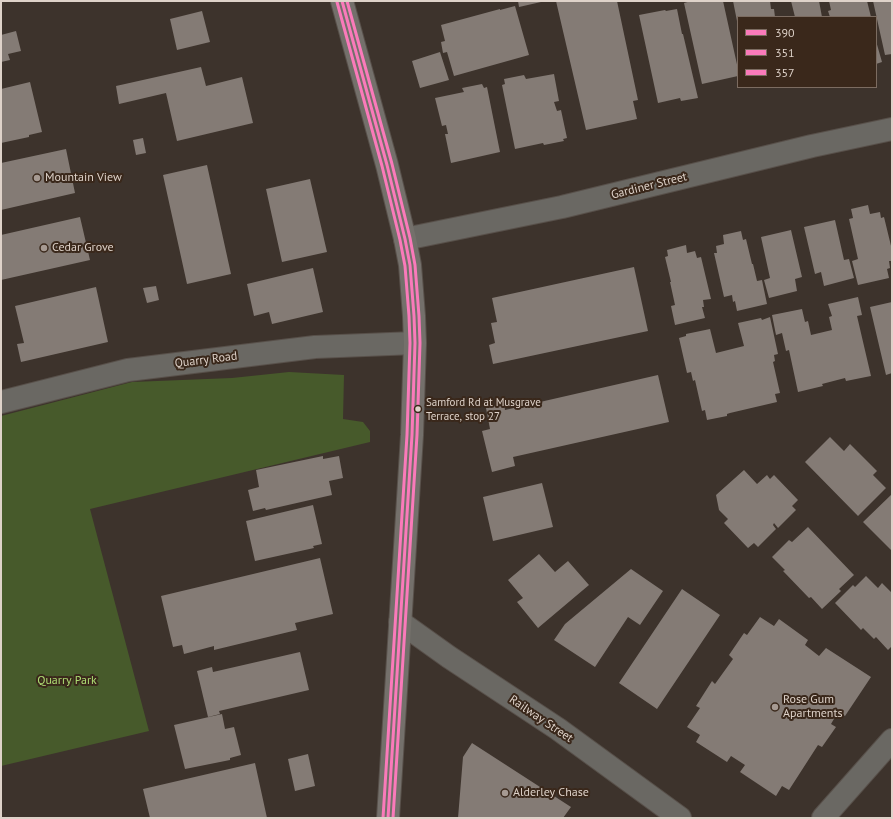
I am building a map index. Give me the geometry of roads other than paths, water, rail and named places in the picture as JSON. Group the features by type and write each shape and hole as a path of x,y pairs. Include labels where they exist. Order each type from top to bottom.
{"main road":[{"path":"342,1 387,165 405,239 410,265 412,288 415,343 412,435 388,818"}],"street":[{"name":"Gardiner Street","path":"405,239 562,207 892,128"},
{"name":"Quarry Road","path":"1,402 128,370 315,347 415,343"},
{"name":"Railway Street","path":"400,622 449,657 558,729 680,818"},
{"path":"823,818 892,740"}],"place":[{"name":"Mountain View","path":"37,178"},
{"name":"Cedar Grove","path":"44,248"},
{"name":"Samford Rd at Musgrave Terrace, stop 27","path":"418,409"},
{"name":"Rose Gum Apartments","path":"775,707"},
{"name":"Alderley Chase","path":"505,793"}],"park label":[{"name":"Quarry Park","path":"67,681"}]}
